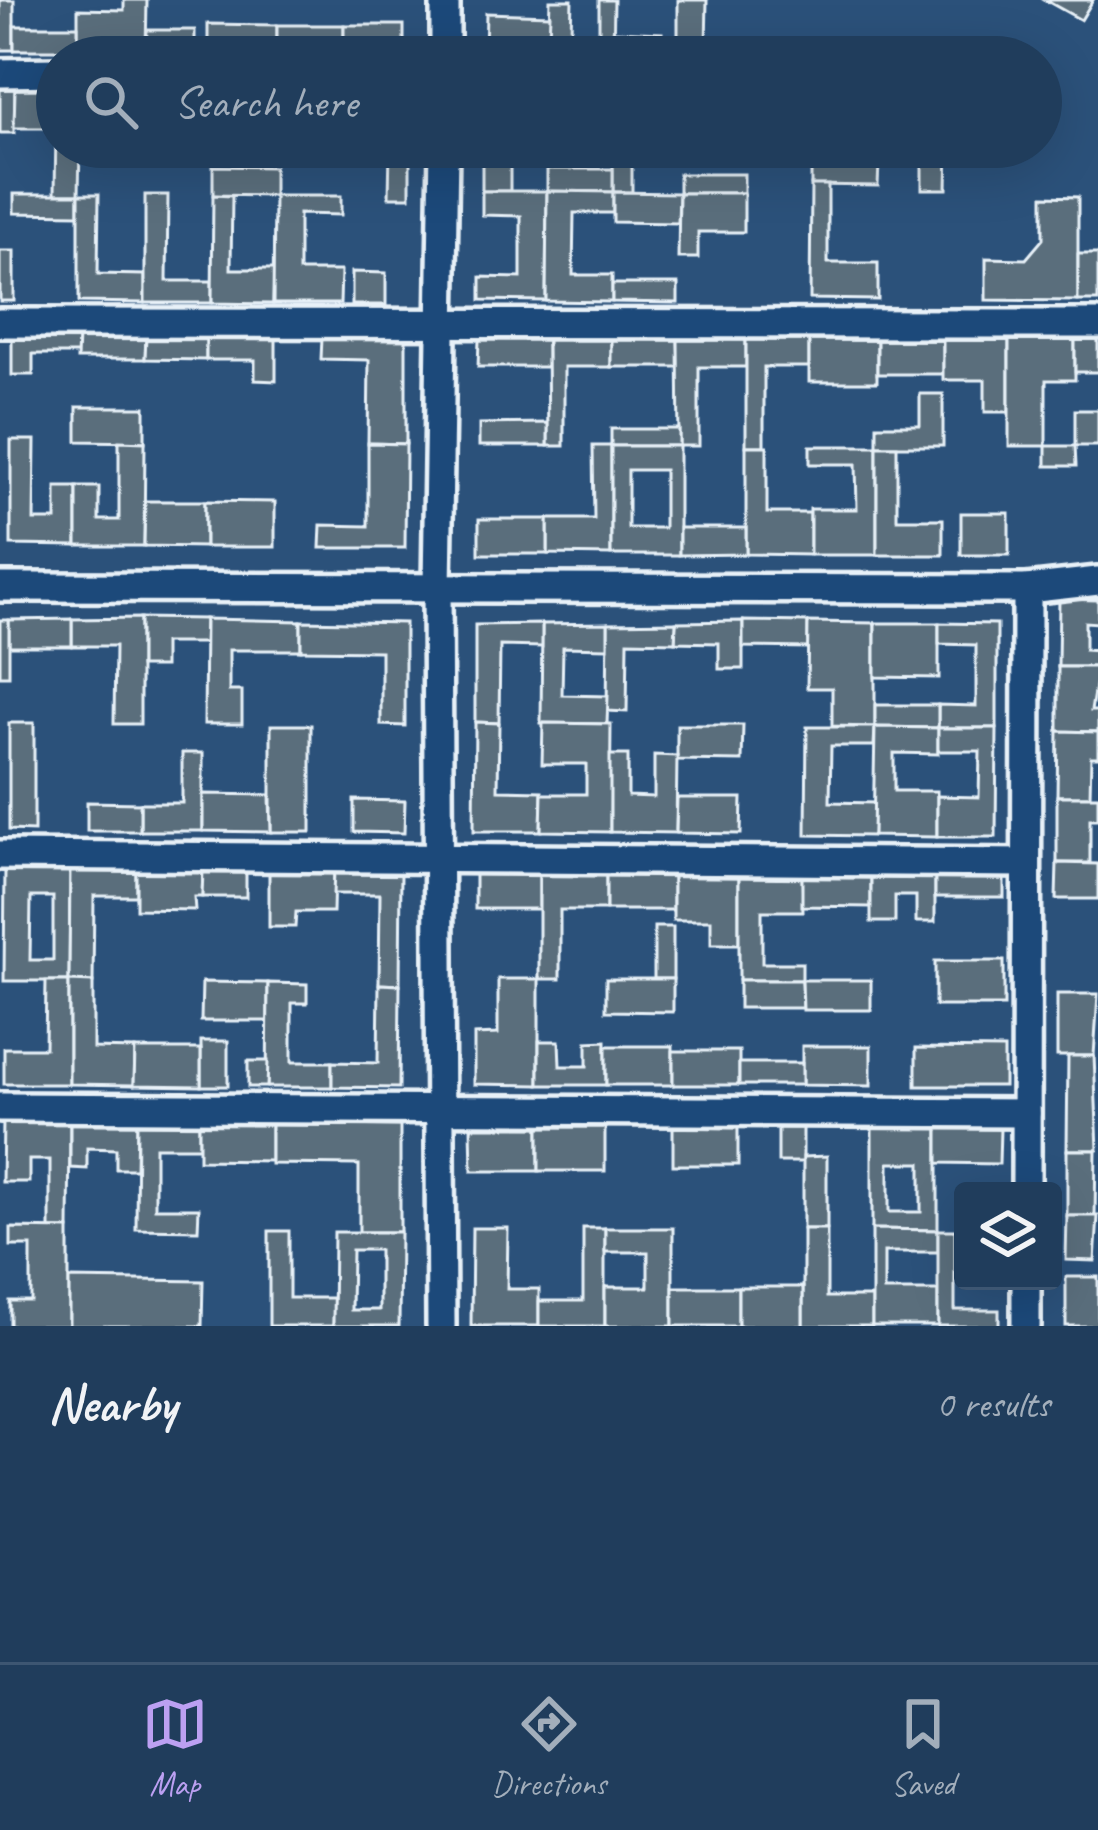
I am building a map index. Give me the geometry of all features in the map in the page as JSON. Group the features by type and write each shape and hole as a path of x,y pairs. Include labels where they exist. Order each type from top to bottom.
{"street":[{"path":"445,0 445,36"},
{"path":"0,73 36,72"},
{"path":"442,1326 437,587 443,168"},
{"path":"0,323 1098,324"},
{"path":"0,587 1027,589 1098,581"},
{"path":"1026,1182 1027,589"},
{"path":"0,855 1026,863"},
{"path":"0,1107 1026,1113"},
{"path":"1026,1290 1026,1326"}],"building":[{"path":"0,0 14,0 14,50 0,50"},
{"path":"124,0 147,0 146,36 78,36 78,9 124,10"},
{"path":"550,0 572,0 571,32 599,33 599,0 614,0 613,36 549,36"},
{"path":"678,0 707,0 706,36 678,36"},
{"path":"1045,0 1093,0 1081,20"},
{"path":"486,13 550,15 549,36 485,36"},
{"path":"208,24 277,25 277,36 208,36"},
{"path":"277,25 344,25 344,36 277,36"},
{"path":"344,25 404,25 404,36 344,36"},
{"path":"14,26 78,26 78,36 36,36 36,50 14,50"},
{"path":"147,30 195,30 195,36 147,36"},
{"path":"613,31 662,33 662,36 613,36"},
{"path":"0,89 15,89 14,133 0,133"},
{"path":"15,89 36,89 36,128 14,128"},
{"path":"55,168 80,168 79,194 55,194"},
{"path":"213,168 274,168 274,196 213,195"},
{"path":"390,168 410,168 410,197 389,197"},
{"path":"482,168 510,168 510,191 482,191"},
{"path":"613,168 632,168 632,192 613,192"},
{"path":"811,168 879,168 878,186 811,185"},
{"path":"922,168 948,168 947,189 922,189"},
{"path":"547,169 613,169 613,192 547,191"},
{"path":"679,174 744,174 744,193 679,193"},
{"path":"811,185 828,185 828,263 878,263 878,300 810,299"},
{"path":"482,191 547,191 546,301 481,300 481,277 521,278 521,216 482,215"},
{"path":"547,191 613,192 613,213 574,213 573,275 612,275 612,302 546,301"},
{"path":"613,192 679,193 678,223 613,222"},
{"path":"679,193 744,193 744,232 698,232 698,258 678,258"},
{"path":"14,194 79,194 79,214 14,213"},
{"path":"79,194 99,194 98,274 145,275 145,303 79,302"},
{"path":"145,195 168,195 167,281 212,281 212,303 145,303"},
{"path":"213,195 232,196 231,269 274,269 273,304 212,303"},
{"path":"274,196 341,196 341,215 299,214 299,271 341,271 340,304 273,304"},
{"path":"1043,196 1078,197 1078,301 986,300 986,258 1026,259 1043,239"},
{"path":"0,251 14,251 14,301 0,301"},
{"path":"1078,254 1098,254 1098,301 1078,301"},
{"path":"352,272 386,273 386,305 352,305"},
{"path":"612,284 678,284 678,303 612,302"},
{"path":"12,335 78,336 78,354 33,354 33,375 12,375"},
{"path":"78,336 146,336 145,359 77,359"},
{"path":"146,336 206,337 206,360 145,359"},
{"path":"206,337 276,338 276,381 255,380 255,360 206,360"},
{"path":"322,338 406,339 406,444 368,443 369,360 321,359"},
{"path":"479,340 547,340 547,367 478,367"},
{"path":"547,340 611,340 611,367 564,367 564,446 548,446"},
{"path":"611,340 678,340 679,367 611,367"},
{"path":"678,340 746,340 746,367 699,367 699,446 679,446"},
{"path":"746,340 809,340 809,367 764,367 764,446 746,446"},
{"path":"809,340 877,340 877,382 809,382"},
{"path":"877,340 943,340 943,374 877,374"},
{"path":"943,340 1009,340 1009,412 985,412 985,380 943,380"},
{"path":"1009,340 1075,340 1075,380 1046,380 1046,446 1009,446"},
{"path":"1075,340 1098,340 1098,372 1075,372"},
{"path":"920,394 943,394 943,446 877,446 877,425 920,425"},
{"path":"77,407 145,407 145,442 77,441"},
{"path":"1075,410 1098,410 1098,446 1075,446"},
{"path":"548,423 548,446 479,446 479,424"},
{"path":"611,429 679,429 679,446 611,446"},
{"path":"11,440 35,440 34,520 56,520 56,487 77,487 77,546 11,545"},
{"path":"119,441 145,442 144,546 77,546 77,487 99,487 99,520 119,520"},
{"path":"368,443 406,444 405,548 320,548 321,525 368,526"},
{"path":"593,446 611,446 611,555 548,554 548,519 594,519"},
{"path":"611,446 679,446 679,555 611,555","holes":["628,470 664,470 664,528 628,528"]},
{"path":"746,446 767,446 767,513 810,513 810,555 746,554"},
{"path":"810,446 877,446 877,555 810,555 810,509 857,509 856,464 810,464"},
{"path":"877,446 897,446 897,519 943,519 943,555 877,555"},
{"path":"1046,446 1075,446 1076,466 1046,466"},
{"path":"145,501 205,501 205,547 144,546"},
{"path":"205,501 275,502 275,547 205,547"},
{"path":"961,513 1009,513 1009,555 961,555"},
{"path":"479,519 548,519 548,554 479,554"},
{"path":"679,528 746,528 746,554 679,555"},
{"path":"1059,599 1098,600 1098,623 1085,622 1085,650 1098,651 1098,667 1058,667"},
{"path":"140,618 140,724 114,724 115,646 72,646 72,619"},
{"path":"140,618 205,619 204,643 164,643 164,667 140,667"},
{"path":"72,619 72,646 9,646 9,620"},
{"path":"205,619 301,621 301,650 229,650 229,691 242,691 242,724 204,724"},
{"path":"0,620 9,620 9,676 0,676"},
{"path":"301,621 405,623 405,726 381,725 381,651 301,650"},
{"path":"743,621 743,669 719,669 719,643 675,642 676,622"},
{"path":"743,621 808,622 808,648 743,647"},
{"path":"676,622 675,642 628,641 627,712 607,711 608,623"},
{"path":"808,622 875,623 875,727 832,726 832,688 807,688"},
{"path":"608,623 608,648 563,647 562,695 608,696 607,724 541,723 542,624"},
{"path":"875,623 939,623 939,678 875,677"},
{"path":"939,623 997,624 997,728 938,728 938,705 976,706 976,645 939,644"},
{"path":"542,624 542,647 500,646 499,723 475,722 475,625"},
{"path":"1058,667 1098,667 1091,711 1098,711 1098,732 1058,731"},
{"path":"875,705 938,705 938,728 875,727"},
{"path":"475,722 499,723 498,790 542,791 541,831 474,831"},
{"path":"9,723 34,723 34,831 9,830"},
{"path":"543,723 611,724 610,832 541,831 542,794 586,794 586,764 542,764"},
{"path":"271,725 311,725 311,832 271,832"},
{"path":"677,725 743,725 742,761 677,760"},
{"path":"807,727 875,727 874,746 831,746 830,802 874,803 873,836 806,835"},
{"path":"875,727 938,728 938,754 894,753 894,791 937,791 937,837 873,836"},
{"path":"938,728 997,728 996,837 937,837 937,796 979,797 980,751 938,751"},
{"path":"1058,731 1098,732 1098,757 1091,757 1090,796 1057,796"},
{"path":"182,753 203,753 203,831 140,831 140,803 182,803"},
{"path":"610,755 628,755 628,796 654,797 654,755 677,756 676,833 610,832"},
{"path":"203,794 270,795 271,832 203,831"},
{"path":"1057,796 1098,796 1098,819 1090,819 1090,863 1057,863"},
{"path":"677,798 742,798 741,834 676,833"},
{"path":"354,800 405,801 404,833 354,832"},
{"path":"87,802 140,803 140,831 87,831"},
{"path":"1057,863 1098,864 1098,899 1056,899"},
{"path":"5,868 70,869 69,981 4,981","holes":["31,897 53,897 53,960 30,960"]},
{"path":"70,869 136,869 136,896 94,896 93,982 69,981"},
{"path":"136,869 203,870 202,897 194,897 195,910 136,909"},
{"path":"203,870 246,871 246,897 202,897"},
{"path":"269,871 334,872 333,912 296,912 295,927 269,927"},
{"path":"334,872 401,872 400,985 379,984 380,894 333,894"},
{"path":"475,872 539,872 539,909 475,909"},
{"path":"539,872 606,872 606,910 560,910 560,979 539,979"},
{"path":"606,872 673,872 673,910 606,910"},
{"path":"673,872 739,873 739,944 711,944 711,920 673,920"},
{"path":"739,873 802,873 803,911 762,911 762,963 802,963 802,980 739,980"},
{"path":"802,873 871,873 871,907 802,906"},
{"path":"871,873 935,873 935,922 916,922 916,896 895,896 895,922 871,922"},
{"path":"935,873 1004,873 1004,897 935,897"},
{"path":"654,927 673,927 673,979 654,979"},
{"path":"935,961 1004,961 1004,1006 935,1006"},
{"path":"498,979 539,979 539,1085 474,1084 474,1035 498,1034"},
{"path":"606,979 673,979 673,1012 606,1011"},
{"path":"739,980 802,980 803,1008 739,1008"},
{"path":"802,980 871,980 871,1010 803,1010"},
{"path":"46,981 69,981 69,1084 4,1084 4,1048 45,1048"},
{"path":"69,981 93,982 93,1048 135,1049 134,1085 69,1084"},
{"path":"202,982 268,983 268,1021 201,1021"},
{"path":"268,983 307,984 307,1003 292,1003 292,1062 332,1062 332,1087 267,1087"},
{"path":"379,984 400,985 399,1088 332,1087 332,1062 378,1063"},
{"path":"1057,994 1098,994 1094,1056 1057,1056"},
{"path":"201,1041 228,1041 228,1086 201,1086"},
{"path":"539,1041 559,1041 560,1066 587,1066 587,1042 606,1041 606,1085 539,1085"},
{"path":"606,1046 673,1046 673,1085 606,1085"},
{"path":"802,1046 871,1046 871,1086 802,1085"},
{"path":"916,1048 1004,1049 1004,1086 916,1086"},
{"path":"135,1049 201,1049 201,1086 134,1085"},
{"path":"673,1051 739,1051 739,1085 673,1085"},
{"path":"1068,1056 1094,1056 1098,1150 1067,1150"},
{"path":"248,1061 268,1061 267,1087 248,1087"},
{"path":"739,1063 802,1063 802,1085 739,1085"},
{"path":"3,1122 70,1122 69,1229 50,1229 50,1160 29,1160 29,1182 2,1182"},
{"path":"70,1122 137,1123 136,1169 116,1169 116,1149 87,1148 87,1169 70,1168"},
{"path":"137,1123 199,1124 199,1147 155,1147 155,1208 199,1208 198,1230 136,1229"},
{"path":"199,1124 271,1124 271,1161 199,1160"},
{"path":"271,1124 400,1126 400,1232 359,1232 359,1165 271,1164"},
{"path":"471,1127 539,1127 539,1171 472,1171"},
{"path":"539,1127 605,1127 605,1171 539,1171"},
{"path":"673,1127 738,1128 738,1165 673,1165"},
{"path":"778,1128 803,1128 803,1162 778,1162"},
{"path":"872,1128 938,1128 938,1230 872,1229","holes":["889,1163 921,1163 921,1212 889,1212"]},
{"path":"938,1128 1000,1129 999,1164 938,1163"},
{"path":"1067,1150 1096,1150 1095,1216 1067,1216"},
{"path":"827,1156 827,1229 803,1229 803,1157"},
{"path":"1067,1216 1098,1216 1095,1261 1066,1260"},
{"path":"11,1228 69,1229 69,1326 10,1326 10,1301 31,1301 31,1246 11,1246"},
{"path":"472,1228 508,1228 507,1289 539,1289 539,1326 471,1326"},
{"path":"583,1228 605,1228 605,1326 539,1326 539,1301 583,1301"},
{"path":"605,1228 673,1228 673,1326 605,1326 605,1287 648,1287 648,1252 605,1252"},
{"path":"803,1229 827,1229 827,1297 872,1297 872,1326 803,1326"},
{"path":"872,1229 938,1230 938,1252 884,1252 884,1291 938,1291 938,1326 872,1326"},
{"path":"938,1230 954,1230 955,1310 999,1310 999,1326 938,1326"},
{"path":"269,1231 289,1231 289,1298 334,1298 333,1326 269,1326"},
{"path":"334,1232 400,1232 399,1326 333,1326","holes":["352,1250 379,1250 379,1310 351,1310"]},
{"path":"1066,1277 1098,1277 1098,1326 1066,1326"},
{"path":"69,1279 203,1281 202,1326 69,1326"},
{"path":"673,1287 738,1287 738,1326 673,1326"},
{"path":"738,1287 803,1287 803,1326 738,1326"}]}
